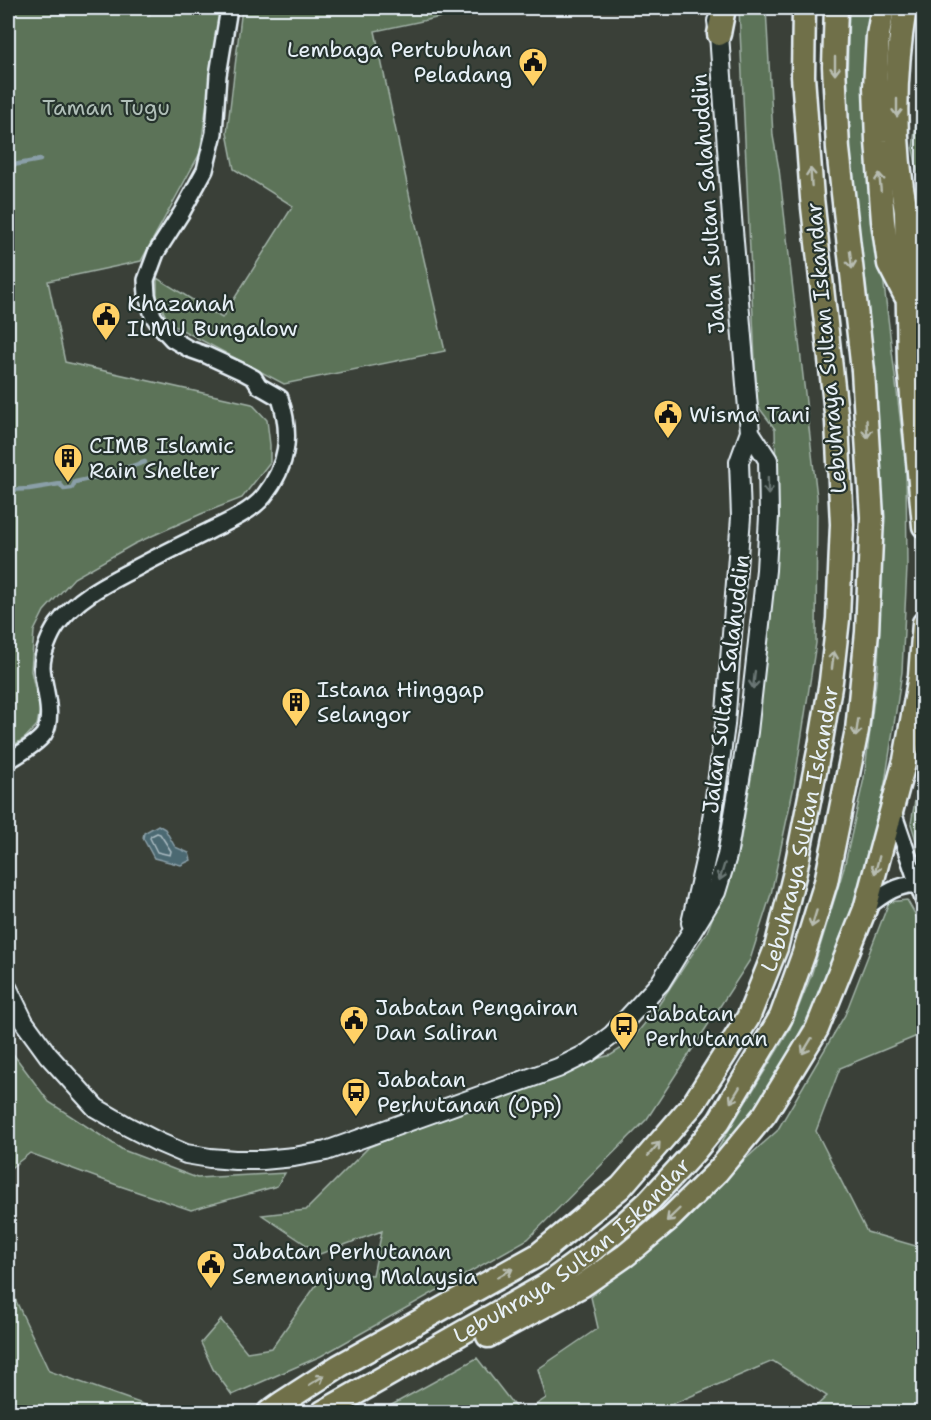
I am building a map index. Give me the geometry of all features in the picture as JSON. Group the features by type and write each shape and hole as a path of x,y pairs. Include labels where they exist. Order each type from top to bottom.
{"main road":[{"path":"719,34 724,8"},
{"name":"Lebuhraya Sultan Iskandar","path":"269,1413 339,1366 538,1255 621,1187 694,1103 748,1018 776,948 795,872 829,691 838,620 842,524 837,422 812,198 804,76 804,8"},
{"name":"Lebuhraya Sultan Iskandar","path":"324,1413 546,1285 584,1257 649,1201 719,1122 781,1017 826,882 857,730 867,632 872,517 863,371 837,139 834,66 836,8"},
{"path":"883,8 878,36 875,87 883,221 889,264 915,298"},
{"path":"904,8 897,89 897,154 915,298 909,364 924,526"},
{"path":"906,213 919,256 924,261"},
{"path":"330,1413 462,1349 583,1285 626,1255 669,1219 717,1172 765,1114 817,1029 865,909 905,760 920,676 924,623"}],"street":[{"path":"8,761 25,751 44,734 49,720 42,665 46,648 57,625 77,603 107,583 239,516 263,497 281,468 288,441 280,398 259,386 254,378 172,339 153,316 147,295 146,280 156,253 205,170 214,133 218,75 229,8"},
{"name":"Jalan Sultan Salahuddin","path":"688,936 708,848 725,725 741,517 739,462 750,432 719,34 715,8"},
{"name":"Jalan Sultan Salahuddin","path":"8,989 24,1022 42,1047 96,1108 148,1137 186,1154 235,1160 294,1157 326,1151 558,1068 588,1053 612,1035 660,983 716,892 727,856 748,732 766,570 769,516 768,460 750,432"},
{"path":"892,809 921,885 924,902"},
{"path":"865,909 891,890 921,885"}],"green space":[{"name":"Taman Tugu","path":"8,8 123,8 149,16 152,8 220,8 200,153 141,261 48,281 65,362 252,404 267,420 270,462 242,498 134,544 74,578 44,611 34,631 31,671 40,710 37,725 25,738 8,749"},
{"path":"242,8 483,8 375,31 445,351 284,384 169,323 157,298 157,278 222,318 293,206 234,169 227,133"},
{"path":"739,8 766,8 773,136 779,169 817,497 816,643 794,786 771,894 750,960 647,1119 528,1239 321,1356 232,1395 213,1369 201,1343 221,1320 247,1352 272,1348 326,1271 373,1275 382,1231 320,1254 262,1215 306,1210 369,1147 588,1061 611,1055 628,1044 654,1012 707,932 739,849 755,755 777,517 775,429 757,405"},
{"path":"849,8 874,8 874,202 906,467 907,567 902,672 885,783 865,877 826,981 764,1097 721,1150 718,1150 789,1031 811,976 844,868 864,778 878,667 882,565 881,470 846,121"},
{"path":"923,53 924,200 913,149"},
{"path":"923,754 923,863 911,824"},
{"path":"907,900 923,928 923,1035 840,1068 816,1131 867,1232 923,1248 923,1412 810,1412 827,1396 773,1361 654,1412 525,1412 546,1398 538,1369 598,1328 591,1297 777,1131 845,1015 889,902"},
{"path":"8,1047 49,1102 123,1150 197,1178 285,1173 277,1186 191,1210 30,1153 8,1170"},
{"path":"8,1284 49,1371 165,1412 8,1412"},
{"path":"477,1358 519,1412 379,1412"}],"water":[{"path":"158,825 165,829 175,847 189,853 191,860 181,865 154,858 143,838 144,833"}],"waterway":[{"path":"8,166 40,160"},
{"path":"8,490 60,484 64,489 72,488 75,482 145,462"}],"place":[{"name":"Lembaga Pertubuhan Peladang","path":"533,88"},
{"name":"Khazanah ILMU Bungalow","path":"106,342"},
{"name":"Wisma Tani","path":"668,440"},
{"name":"CIMB Islamic Rain Shelter","path":"68,484"},
{"name":"Istana Hinggap Selangor","path":"296,728"},
{"name":"Jabatan Pengairan Dan Saliran","path":"354,1046"},
{"name":"Jabatan Perhutanan","path":"624,1052"},
{"name":"Jabatan Perhutanan (Opp)","path":"356,1118"},
{"name":"Jabatan Perhutanan Semenanjung Malaysia","path":"211,1290"}]}
